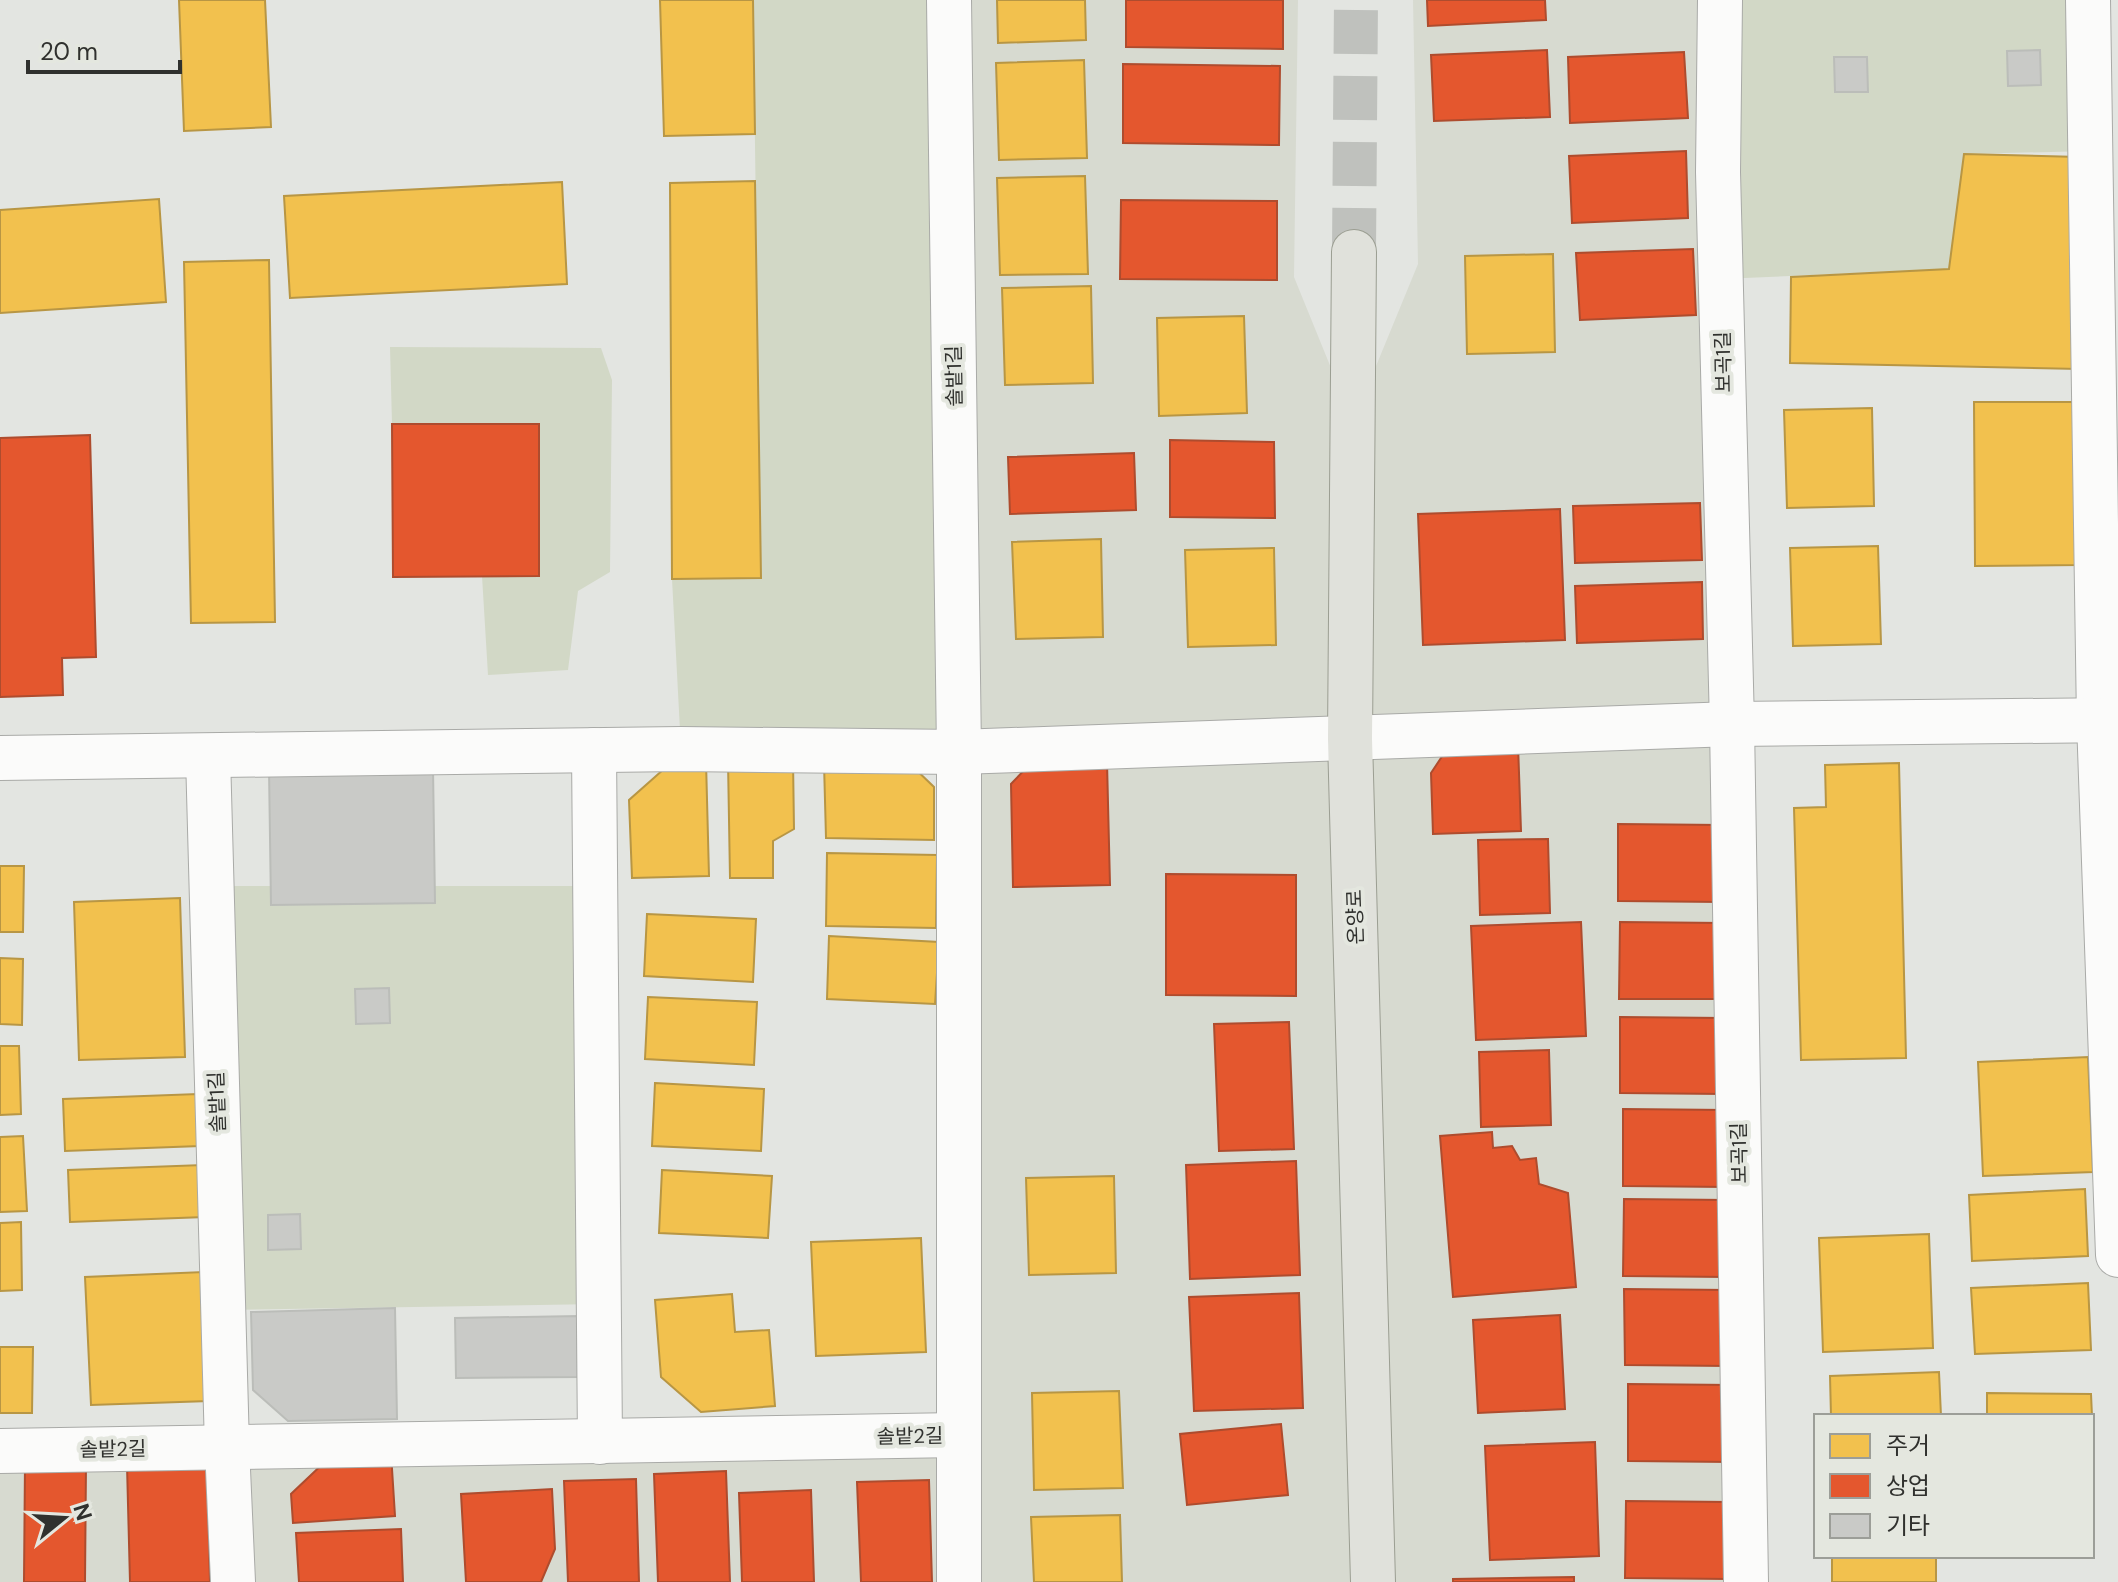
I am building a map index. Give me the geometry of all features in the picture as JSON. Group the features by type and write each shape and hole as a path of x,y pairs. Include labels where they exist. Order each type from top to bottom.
{"main road":[{"name":"온양로","path":"1354,252 1350,739 1373,1582"}],"street":[{"name":"솔밭1길","path":"949,0 959,752"},
{"name":"보곡1길","path":"1720,0 1718,172 1732,724 1746,1582"},
{"path":"2088,0 2108,721 2118,1255"},
{"path":"0,758 594,750 959,752 1732,724 2108,721"},
{"path":"594,750 600,1442"},
{"name":"솔밭2길","path":"0,1451 958,1435 959,752"},
{"name":"솔밭1길","path":"208,756 227,1447"},
{"path":"958,1435 959,1582"},
{"path":"227,1447 233,1582"}],"shaded area":[{"path":"949,0 1298,0 1294,277 1353,422 1418,264 1413,0 1718,0 1746,1582 0,1582 0,1451 958,1435"}],"green space":[{"path":"753,0 949,0 959,752 681,749 672,579 761,578"},
{"path":"1720,0 2088,0 2090,151 1964,154 1949,269 1721,279"},
{"path":"390,347 601,348 612,380 610,572 578,591 568,670 488,675 482,576 539,576 392,424"},
{"path":"211,886 595,886 599,1304 223,1310"}],"building: 주거":[{"path":"179,0 265,0 271,127 184,131"},
{"path":"660,0 753,0 755,134 664,136"},
{"path":"997,0 1085,0 1086,40 998,43"},
{"path":"1084,60 1087,158 999,160 996,63"},
{"path":"1964,154 2079,157 2079,369 1790,363 1791,277 1949,269"},
{"path":"1085,176 1088,274 1000,275 997,178"},
{"path":"755,181 761,578 672,579 670,183"},
{"path":"562,182 567,284 290,298 284,196"},
{"path":"159,199 166,302 0,313 0,210"},
{"path":"1553,254 1555,352 1467,354 1465,256"},
{"path":"269,260 275,622 191,623 184,262"},
{"path":"1091,286 1093,383 1005,385 1002,288"},
{"path":"1244,316 1247,413 1159,416 1157,318"},
{"path":"1974,402 2078,402 2079,565 1975,566"},
{"path":"1872,408 1874,506 1787,508 1784,410"},
{"path":"1101,539 1103,637 1016,639 1012,542"},
{"path":"1878,546 1881,644 1793,646 1790,548"},
{"path":"1274,548 1276,645 1188,647 1185,550"},
{"path":"793,760 794,829 773,841 773,878 730,878 728,761"},
{"path":"673,761 706,761 709,876 632,878 629,800"},
{"path":"908,762 934,787 934,840 826,838 824,763"},
{"path":"1899,763 1906,1058 1801,1060 1794,808 1826,807 1825,765"},
{"path":"827,853 937,855 936,928 826,926"},
{"path":"0,866 24,866 23,932 0,932"},
{"path":"180,898 185,1057 79,1060 74,902"},
{"path":"647,914 756,919 753,982 644,976"},
{"path":"829,936 939,942 935,1004 827,999"},
{"path":"0,958 23,959 22,1025 0,1024"},
{"path":"648,997 757,1002 754,1065 645,1059"},
{"path":"0,1046 19,1046 21,1114 0,1115"},
{"path":"2088,1057 2093,1172 1983,1176 1978,1062"},
{"path":"655,1083 764,1089 761,1151 652,1146"},
{"path":"198,1094 200,1146 65,1151 63,1099"},
{"path":"23,1136 27,1211 0,1212 0,1137"},
{"path":"203,1165 205,1217 70,1222 68,1170"},
{"path":"662,1170 772,1176 768,1238 659,1233"},
{"path":"1114,1176 1116,1273 1029,1275 1026,1178"},
{"path":"2085,1189 2088,1256 1972,1261 1969,1195"},
{"path":"21,1222 22,1290 0,1291 0,1223"},
{"path":"1929,1234 1933,1348 1823,1352 1819,1238"},
{"path":"921,1238 926,1352 816,1356 811,1242"},
{"path":"204,1272 209,1401 91,1405 85,1277"},
{"path":"2088,1283 2091,1350 1975,1354 1971,1288"},
{"path":"732,1294 735,1332 769,1330 775,1406 701,1412 661,1377 655,1300"},
{"path":"0,1347 33,1347 32,1413 0,1413"},
{"path":"1939,1372 1941,1414 1831,1414 1830,1376"},
{"path":"1119,1391 1123,1488 1034,1490 1032,1393"},
{"path":"1987,1393 2091,1394 2092,1414 1987,1414"},
{"path":"1120,1515 1122,1582 1034,1582 1031,1517"},
{"path":"1832,1558 1936,1558 1936,1582 1832,1582"}],"building: 상업":[{"path":"1126,0 1283,0 1283,49 1126,47"},
{"path":"1427,0 1545,0 1546,20 1428,26"},
{"path":"1547,50 1550,117 1434,121 1431,55"},
{"path":"1684,52 1688,118 1570,123 1568,57"},
{"path":"1123,64 1280,66 1279,145 1123,143"},
{"path":"1686,151 1688,218 1572,223 1569,156"},
{"path":"1121,200 1277,201 1277,280 1120,279"},
{"path":"1693,249 1696,315 1580,320 1576,253"},
{"path":"392,424 539,424 539,576 393,577"},
{"path":"90,435 96,657 62,658 63,695 0,697 0,438"},
{"path":"1170,440 1274,442 1275,518 1170,517"},
{"path":"1134,453 1136,510 1010,514 1008,457"},
{"path":"1700,503 1702,560 1575,563 1573,506"},
{"path":"1560,509 1565,640 1423,645 1418,514"},
{"path":"1702,582 1703,639 1577,643 1575,586"},
{"path":"1518,744 1521,831 1433,834 1431,773 1449,746"},
{"path":"1107,762 1110,885 1013,887 1011,784 1030,764"},
{"path":"1618,824 1722,825 1722,902 1618,901"},
{"path":"1548,839 1550,913 1480,915 1478,840"},
{"path":"1166,874 1296,875 1296,996 1166,995"},
{"path":"1581,922 1586,1036 1476,1040 1471,926"},
{"path":"1620,922 1724,923 1724,999 1619,999"},
{"path":"1620,1017 1724,1018 1724,1094 1620,1093"},
{"path":"1289,1022 1294,1149 1219,1151 1214,1024"},
{"path":"1549,1050 1551,1125 1481,1127 1479,1052"},
{"path":"1623,1109 1727,1110 1727,1187 1623,1186"},
{"path":"1492,1132 1493,1148 1512,1146 1520,1160 1536,1158 1539,1184 1568,1193 1576,1287 1453,1297 1440,1136"},
{"path":"1296,1161 1300,1275 1190,1279 1186,1165"},
{"path":"1624,1199 1728,1200 1727,1277 1623,1276"},
{"path":"1624,1289 1729,1290 1729,1366 1625,1365"},
{"path":"1299,1293 1303,1408 1194,1411 1189,1297"},
{"path":"1560,1315 1565,1409 1478,1413 1473,1320"},
{"path":"1628,1384 1733,1385 1732,1462 1628,1461"},
{"path":"1281,1424 1288,1495 1187,1505 1180,1434"},
{"path":"1595,1442 1599,1556 1490,1560 1485,1446"},
{"path":"391,1453 395,1516 293,1523 291,1494 330,1457"},
{"path":"25,1463 86,1463 85,1582 24,1582"},
{"path":"207,1463 210,1582 130,1582 127,1465"},
{"path":"726,1471 730,1582 658,1582 654,1474"},
{"path":"636,1479 639,1582 568,1582 564,1481"},
{"path":"929,1480 932,1582 861,1582 857,1482"},
{"path":"552,1489 555,1549 541,1582 466,1582 461,1494"},
{"path":"811,1490 814,1582 742,1582 739,1493"},
{"path":"1626,1501 1730,1502 1729,1579 1625,1578"},
{"path":"401,1529 403,1582 299,1582 296,1533"},
{"path":"1574,1577 1574,1582 1453,1582 1453,1579"}],"building: 기타":[{"path":"2040,50 2041,85 2008,86 2007,51"},
{"path":"1834,57 1867,57 1868,92 1835,92"},
{"path":"433,768 435,903 271,905 269,769"},
{"path":"389,988 390,1023 356,1024 355,989"},
{"path":"300,1214 301,1249 268,1250 268,1215"},
{"path":"395,1308 397,1419 288,1421 253,1390 251,1312"},
{"path":"579,1316 580,1377 456,1378 455,1318"}],"tunnel":[{"path":"1354,252 1356,0"}]}
